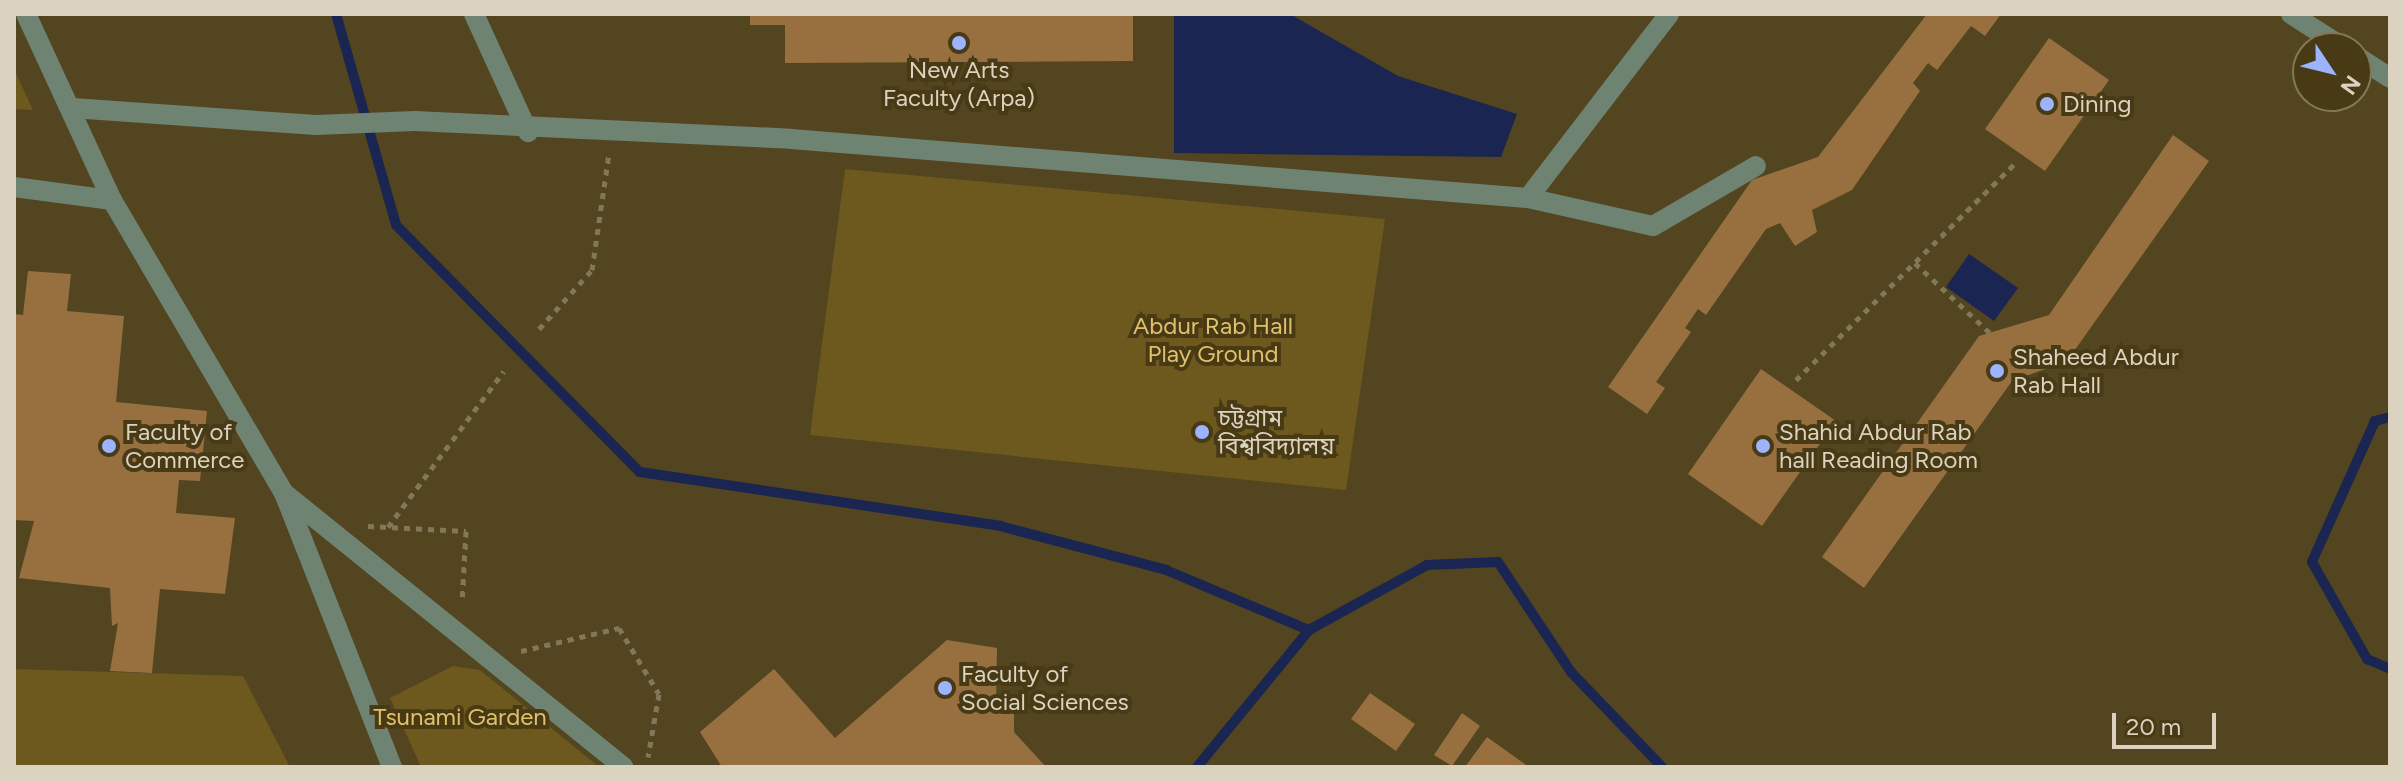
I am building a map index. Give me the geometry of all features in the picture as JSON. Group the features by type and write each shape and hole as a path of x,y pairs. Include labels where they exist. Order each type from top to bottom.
{"lane":[{"path":"26,14 112,200 284,493 392,767"},
{"path":"474,14 528,132"},
{"path":"1528,198 1669,14"},
{"path":"2291,14 2319,32"},
{"path":"2372,66 2390,78"},
{"path":"72,108 316,125 415,121 528,132 823,141 1528,198 1653,226 1756,166"},
{"path":"14,187 112,200"},
{"path":"284,493 623,767"}],"path":[{"path":"539,329 592,270 612,133"},
{"path":"1796,380 2016,162"},
{"path":"1915,263 1990,333"},
{"path":"388,527 504,371"},
{"path":"323,523 466,531 460,635"},
{"path":"489,659 619,628 659,694 647,767"}],"green space":[{"path":"14,69 33,110 14,109"},
{"name":"Abdur Rab Hall Play Ground","path":"845,169 1385,219 1346,490 810,435"},
{"name":"Tsunami Garden","path":"453,666 480,670 599,767 421,767 390,698"},
{"path":"14,669 243,676 290,767 14,767"}],"water":[{"path":"1174,14 1290,14 1398,76 1517,114 1501,157 1174,153"},
{"path":"1969,254 2018,288 1994,321 1946,287"}],"building":[{"name":"New Arts Faculty (Arpa)","path":"750,14 1133,14 1133,61 785,63 785,25 750,25"},
{"path":"1927,14 2001,14 1985,36 1971,26 1937,70 1928,63 1913,83 1920,91 1852,190 1812,210 1817,232 1795,246 1780,223 1766,229 1706,315 1698,309 1685,328 1691,332 1656,382 1665,388 1647,414 1608,387 1752,180 1818,157"},
{"name":"Dining","path":"2049,38 2109,80 2045,171 1985,129"},
{"name":"Shaheed Abdur Rab Hall","path":"2173,135 2209,161 2067,361 2012,381 1864,588 1822,557 1979,336 2049,315"},
{"name":"Faculty of Commerce","path":"28,271 71,274 67,311 124,316 116,402 207,411 200,481 179,480 176,513 235,518 225,594 160,589 152,673 110,671 118,623 112,626 110,588 19,578 34,521 14,520 14,314 23,315"},
{"name":"Shahid Abdur Rab hall Reading Room","path":"1761,369 1836,421 1762,526 1688,474"},
{"name":"Faculty of Social Sciences","path":"947,640 997,648 996,707 1014,706 1014,732 1046,767 722,767 700,732 774,669 835,738"},
{"path":"1370,693 1415,724 1396,751 1351,719"},
{"path":"1462,713 1480,726 1452,766 1434,755"},
{"path":"1487,737 1529,767 1465,767"}],"waterway":[{"path":"336,14 396,225 640,472 1000,526 1166,570 1309,630 1427,565 1498,562 1571,672 1662,767"},
{"path":"2390,417 2375,421 2312,562 2367,659 2390,669"},
{"path":"1197,767 1309,630"}],"place":[{"name":"New Arts Faculty (Arpa)","path":"959,43"},
{"name":"Dining","path":"2047,104"},
{"name":"Shaheed Abdur Rab Hall","path":"1997,371"},
{"name":"চট্টগ্রাম বিশ্ববিদ্যালয়","path":"1202,432"},
{"name":"Faculty of Commerce","path":"109,446"},
{"name":"Shahid Abdur Rab hall Reading Room","path":"1763,446"},
{"name":"Faculty of Social Sciences","path":"945,688"}]}
